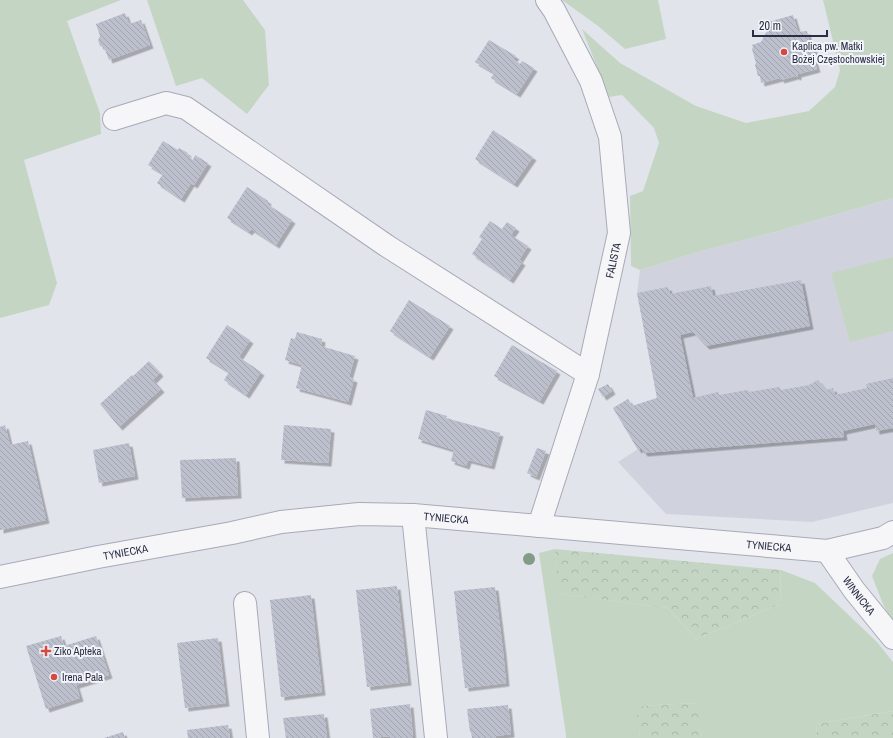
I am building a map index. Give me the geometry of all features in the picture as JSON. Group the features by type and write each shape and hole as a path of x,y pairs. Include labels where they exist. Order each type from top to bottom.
{"street":[{"name":"FALISTA","path":"539,526 588,374 619,233 610,137 592,81 548,0"},
{"path":"114,119 166,103 186,108 388,246 588,374"},
{"name":"TYNIECKA","path":"0,577 281,522 359,514 413,515 827,551 883,538 893,532"},
{"path":"413,515 436,738"},
{"name":"WINNICKA","path":"827,551 854,590 893,638"},
{"path":"245,603 258,738"}],"shaded area":[{"path":"893,198 893,503 812,522 666,514 618,462 638,449 613,408 628,399 632,406 657,398 637,293 640,270 701,251 771,233"}],"green space":[{"path":"0,0 121,0 67,21 100,113 101,134 24,160 57,283 49,305 0,318"},
{"path":"147,0 243,0 265,30 269,85 247,114 202,78 176,86"},
{"path":"562,0 658,0 666,39 625,49 598,26"},
{"path":"823,0 893,0 893,198 771,233 701,251 640,270 631,266 630,196 643,191 659,143 654,128 622,95 609,97 582,29 620,63 696,106 746,123 809,111 835,87 840,70"},
{"path":"893,257 893,331 850,342 831,273"},
{"path":"555,549 560,594 668,608 696,639 780,604 781,570 815,583 877,642 893,662 893,711 816,724 817,738 702,738 696,703 637,706 640,738 566,738 539,553"},
{"path":"555,549 781,570 780,604 696,639 668,608 559,594"},
{"path":"893,553 893,623 883,604 872,576 880,559"},
{"path":"697,703 702,738 640,738 636,706"},
{"path":"893,711 893,738 817,738 816,724"}],"building":[{"path":"125,13 129,24 141,20 150,45 109,60 104,47 100,46 98,40 100,36 96,24"},
{"name":"Kaplica pw. Matki Bożej Częstochowskiej","path":"793,15 798,32 807,31 809,40 811,40 816,57 814,59 817,69 798,74 798,77 795,76 781,80 780,78 761,83 760,76 758,76 755,65 756,63 752,45 761,42 767,31 765,23"},
{"path":"489,40 516,56 513,59 520,64 522,61 534,68 517,94 491,78 494,73 475,62"},
{"path":"493,130 533,157 514,184 475,159"},
{"path":"163,141 178,150 179,148 188,153 187,155 193,160 195,155 208,163 194,185 191,183 181,199 157,183 163,174 148,165"},
{"path":"247,187 268,201 267,204 292,220 276,245 251,229 249,232 227,218"},
{"path":"490,221 502,229 507,222 516,228 511,235 528,246 519,260 522,262 510,280 472,254 482,239 479,237"},
{"path":"801,280 810,326 706,346 693,332 680,335 693,398 718,392 719,395 779,387 781,390 809,385 818,380 826,390 833,388 835,395 867,388 866,384 893,378 893,428 876,431 875,424 843,431 844,437 644,453 641,448 638,450 613,408 628,399 632,406 657,398 637,293 668,287 670,294 711,286 713,296"},
{"path":"409,300 450,326 430,357 390,331"},
{"path":"227,325 250,340 239,357 261,372 246,395 224,380 229,372 206,358"},
{"path":"297,332 322,339 321,346 355,356 349,377 354,379 348,402 296,388 302,365 285,360 291,338 295,339"},
{"path":"512,345 557,371 540,401 494,376"},
{"path":"149,361 160,373 153,380 161,389 119,427 100,404"},
{"path":"608,384 612,391 603,397 598,389"},
{"path":"426,410 447,416 446,418 500,433 491,466 468,460 466,466 451,461 454,450 418,439"},
{"path":"5,425 10,445 28,441 46,520 0,530 0,427"},
{"path":"284,425 331,429 328,463 281,460"},
{"path":"129,443 135,476 99,483 93,450"},
{"path":"537,448 546,451 536,477 527,473"},
{"path":"236,458 238,495 182,498 180,460"},
{"path":"397,586 408,682 367,687 356,590"},
{"path":"495,587 506,683 465,688 454,591"},
{"path":"311,595 322,692 281,697 270,600"},
{"path":"61,636 64,646 96,636 109,675 76,685 80,698 46,709 26,646"},
{"path":"218,638 226,703 185,708 177,643"},
{"path":"410,704 413,738 389,738 389,736 373,738 370,709"},
{"path":"508,705 511,734 496,736 496,738 472,738 467,709"},
{"path":"324,714 327,738 286,738 283,718"},
{"path":"228,725 230,738 188,738 187,730"},
{"path":"123,732 125,738 104,738"}],"place":[{"name":"Kaplica pw. Matki Bożej Częstochowskiej","path":"784,52"},
{"name":"Ziko Apteka","path":"46,651"},
{"name":"Irena Pala","path":"54,677"}]}
